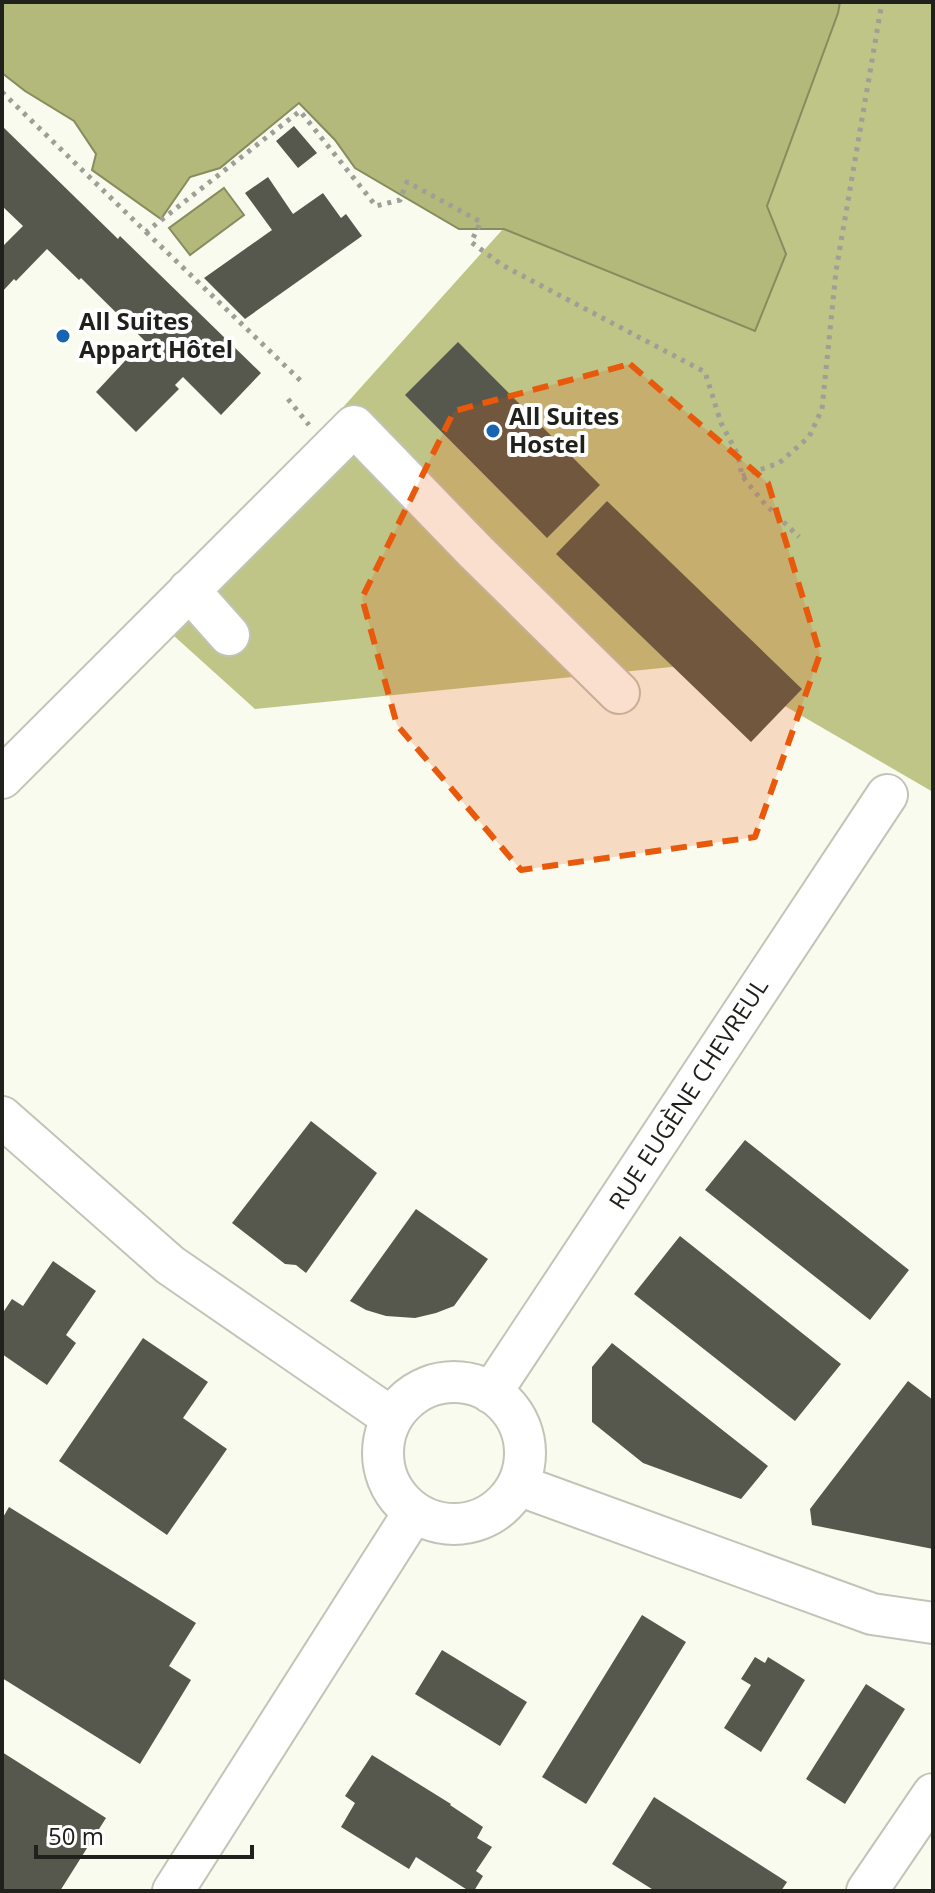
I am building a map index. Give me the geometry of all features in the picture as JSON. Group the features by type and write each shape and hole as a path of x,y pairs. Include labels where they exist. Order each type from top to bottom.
{"street":[{"path":"2,778 354,426 619,693"},
{"path":"189,590 229,635"},
{"name":"RUE EUGÈNE CHEVREUL","path":"491,1393 887,795"},
{"path":"2,1117 170,1265 392,1418"},
{"path":"470,1383 491,1393 502,1400 522,1431 524,1468 518,1485 495,1512 480,1520 446,1524 414,1512 393,1491 383,1462 385,1432 392,1418 403,1403 434,1384 470,1383"},
{"path":"518,1485 872,1614 933,1623"},
{"path":"173,1891 414,1512"},
{"path":"867,1891 933,1794"}],"path":[{"path":"742,476 779,463 809,437 822,409 836,271 882,2"},
{"path":"2,92 303,383"},
{"path":"146,232 300,111 376,206 400,200 407,182 481,222 471,242 502,265 705,372 721,423 738,455 742,476 799,537"}],"highlighted area":[{"path":"630,364 768,483 820,654 755,837 521,870 397,725 362,598 454,411"}],"shaded area":[{"path":"2,2 840,2 767,206 786,254 755,331 504,229 459,229 355,168 335,140 299,103 220,168 190,177 161,219 92,170 96,154 74,121 2,73"},
{"path":"840,2 933,2 933,792 711,663 255,709 153,617 503,229 755,331 786,254 766,207"},
{"path":"224,188 244,215 190,255 169,228"}],"building":[{"path":"2,126 261,373 221,415 183,377 175,385 179,389 136,432 96,392 137,348 140,351 147,343 47,249 2,292 2,247 23,226 2,206"},
{"path":"294,126 317,153 298,168 276,141"},
{"path":"268,177 293,214 323,193 341,218 346,214 362,236 245,319 204,278 272,230 245,193"},
{"name":"All Suites Hostel","path":"458,342 600,485 547,538 405,395"},
{"path":"607,501 802,689 751,742 556,554"},
{"path":"311,1121 377,1173 306,1273 296,1265 285,1264 232,1223"},
{"path":"745,1140 909,1270 870,1320 705,1190"},
{"path":"416,1209 488,1259 454,1306 436,1313 415,1318 386,1316 350,1301"},
{"path":"680,1236 841,1364 795,1421 634,1294"},
{"path":"53,1261 96,1291 66,1335 76,1343 47,1385 2,1354 2,1314 12,1299 23,1306"},
{"path":"143,1338 208,1382 183,1418 227,1449 167,1535 59,1461"},
{"path":"612,1343 768,1466 741,1499 643,1463 592,1422 592,1367"},
{"path":"908,1381 933,1400 933,1549 812,1525 810,1509"},
{"path":"9,1507 196,1623 169,1666 191,1680 140,1764 2,1678 2,1519"},
{"path":"642,1615 686,1642 586,1804 542,1777"},
{"path":"442,1650 527,1702 500,1746 415,1694"},
{"path":"755,1657 765,1663 768,1657 805,1680 761,1752 724,1728 751,1685 741,1679"},
{"path":"866,1684 905,1709 845,1804 806,1779"},
{"path":"2,1752 106,1818 60,1891 2,1891"},
{"path":"372,1755 483,1827 477,1838 492,1847 476,1871 483,1876 474,1891 469,1891 416,1857 409,1869 341,1827 355,1803 345,1796"},
{"path":"654,1797 787,1882 781,1891 655,1891 612,1864"}],"place":[{"name":"All Suites Appart Hôtel","path":"63,336"},
{"name":"All Suites Hostel","path":"493,431"}]}
